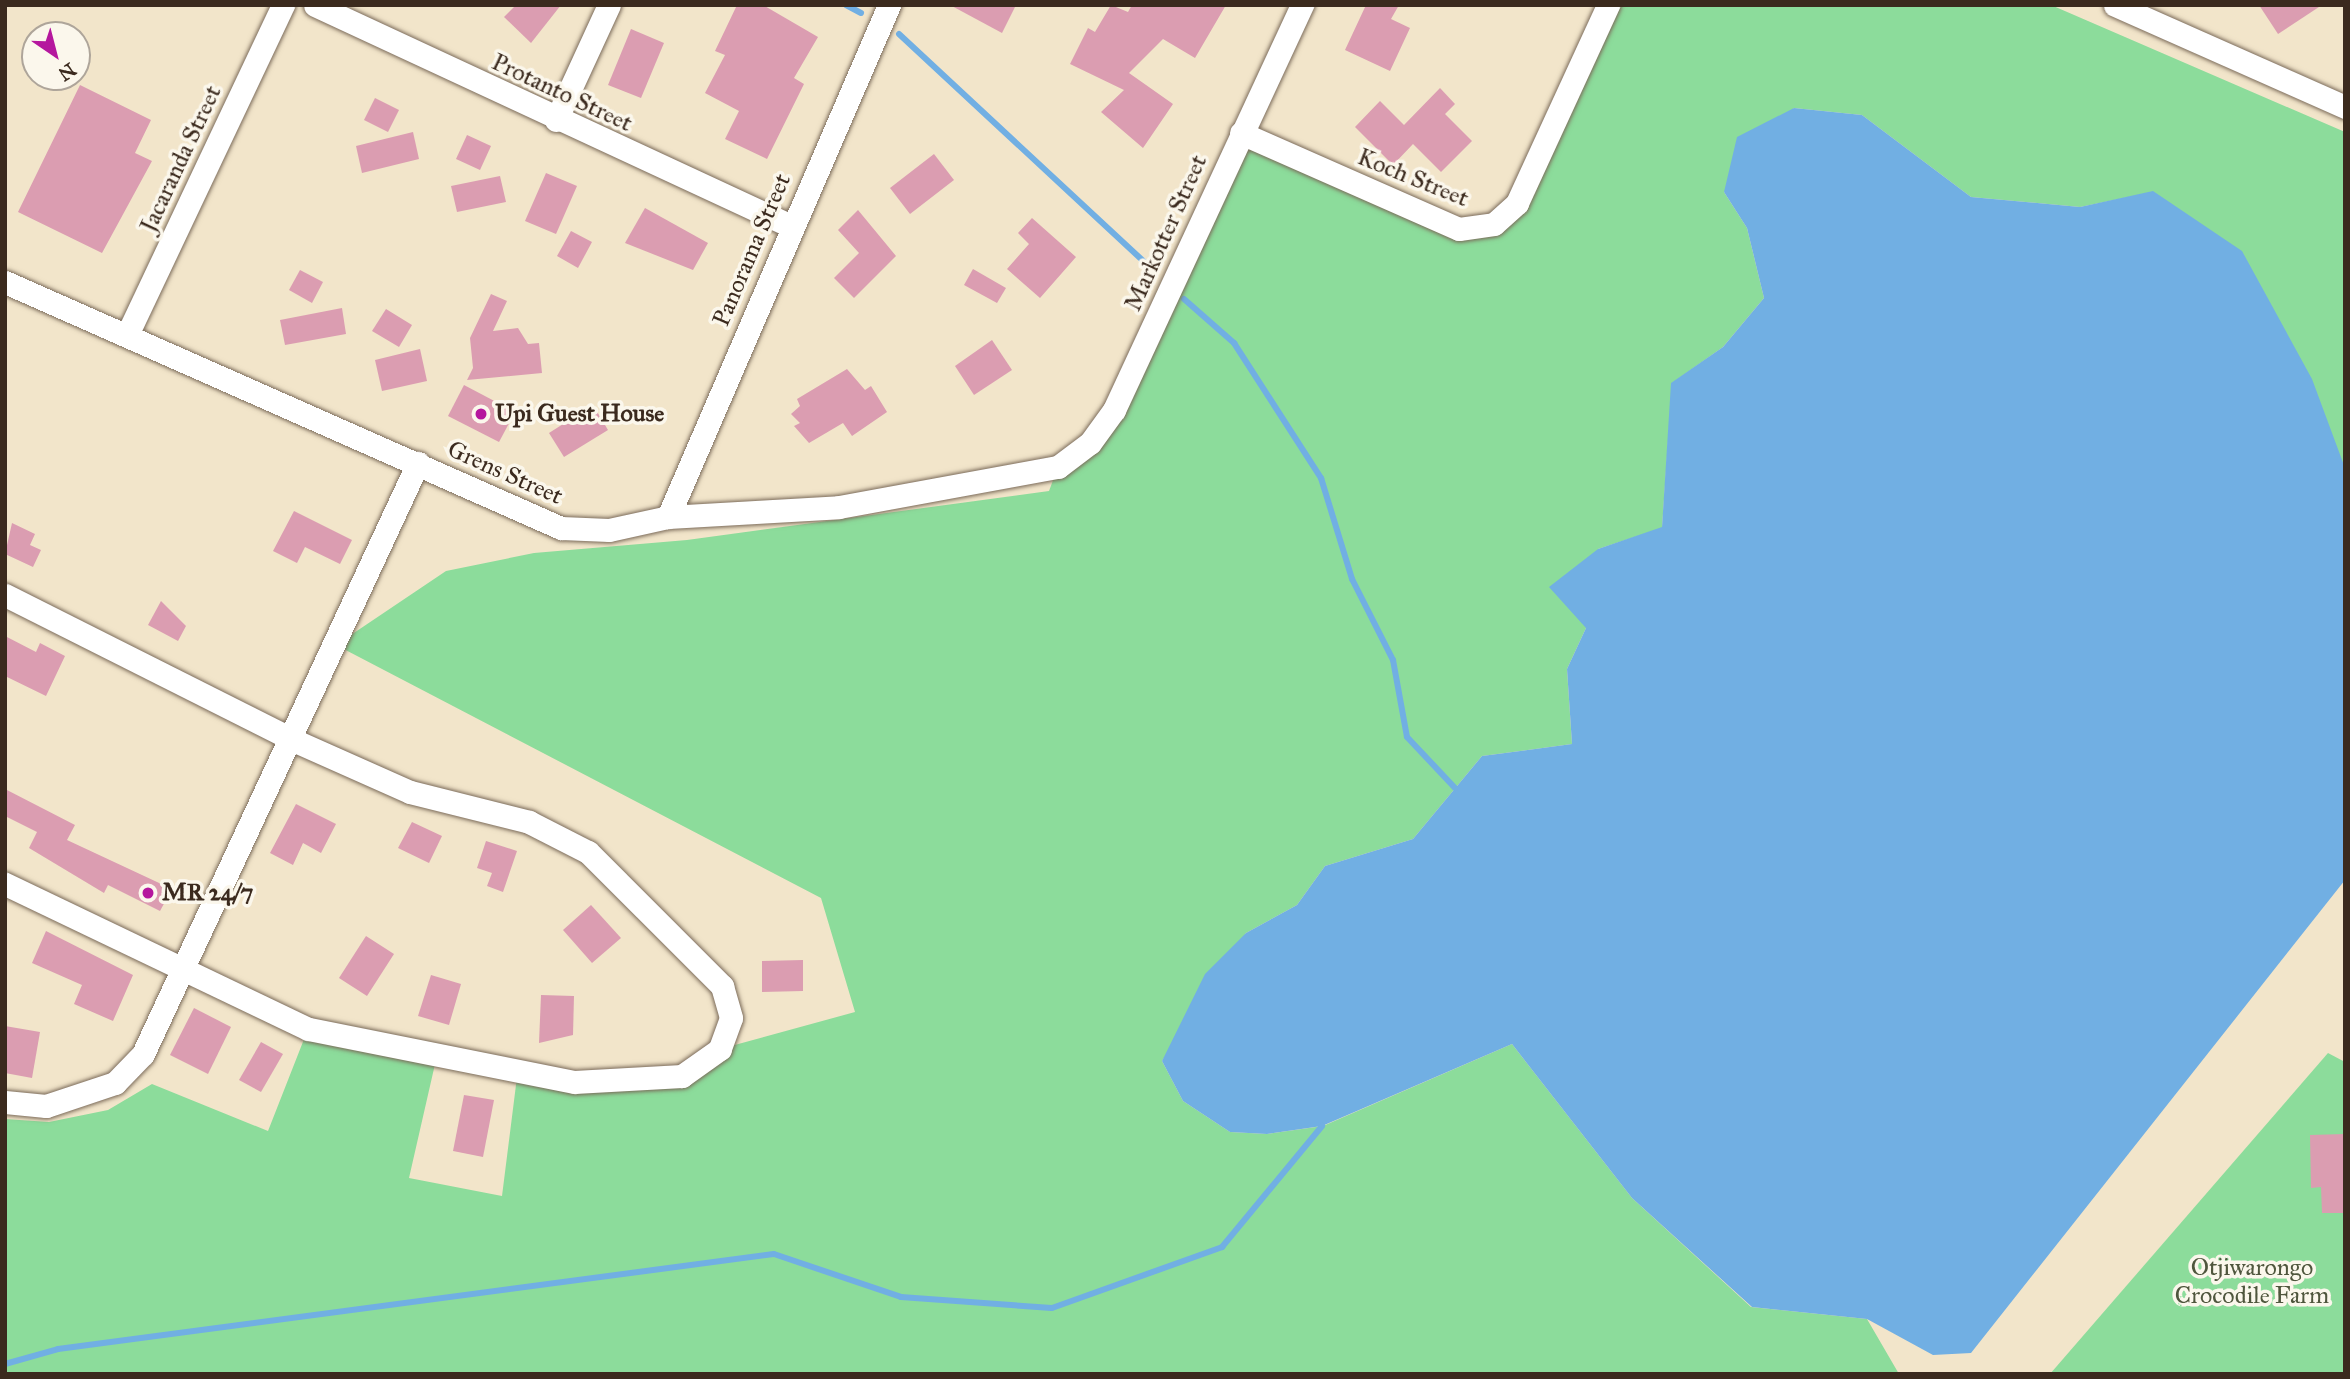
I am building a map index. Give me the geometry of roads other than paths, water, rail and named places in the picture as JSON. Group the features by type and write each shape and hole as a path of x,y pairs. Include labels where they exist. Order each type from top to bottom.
{"street":[{"name":"Jacaranda Street","path":"127,335 283,5"},
{"name":"Protanto Street","path":"315,5 556,120 789,225"},
{"path":"556,120 609,5"},
{"name":"Panorama Street","path":"668,517 789,225 889,5"},
{"name":"Markotter Street","path":"1058,467 1090,443 1114,410 1302,5"},
{"name":"Koch Street","path":"1241,133 1459,229 1494,224 1517,203 1608,5"},
{"path":"2115,5 2345,107"},
{"name":"Grens Street","path":"5,282 561,528 609,530 668,517 839,507 1058,467"},
{"path":"5,1102 46,1106 115,1083 144,1054 293,740 418,463"},
{"path":"5,595 293,740 410,792 529,822 588,852 722,986 731,1018 720,1049 682,1076 574,1082 308,1029 5,884"}],"water":[{"path":"1794,108 1862,115 1971,197 2080,207 2153,191 2242,251 2312,379 2345,468 2345,880 1971,1353 1933,1355 1867,1319 1752,1307 1632,1198 1512,1044 1322,1126 1267,1134 1230,1132 1183,1101 1162,1061 1205,974 1246,933 1297,905 1325,866 1413,839 1482,756 1572,744 1567,669 1586,628 1549,587 1598,549 1662,527 1671,383 1723,347 1764,298 1747,228 1724,192 1737,137"}],"waterway":[{"path":"846,5 861,13"},
{"path":"899,34 1155,272"},
{"path":"1184,299 1234,343 1321,478 1352,579 1393,660 1407,737 1455,788"},
{"path":"5,1364 58,1349 774,1254 901,1297 1052,1308 1222,1247 1322,1126"}],"place":[{"name":"Upi Guest House","path":"481,414"},
{"name":"MR 24/7","path":"148,893"}],"park label":[{"name":"Otjiwarongo Crocodile Farm","path":"2252,1282"}]}
